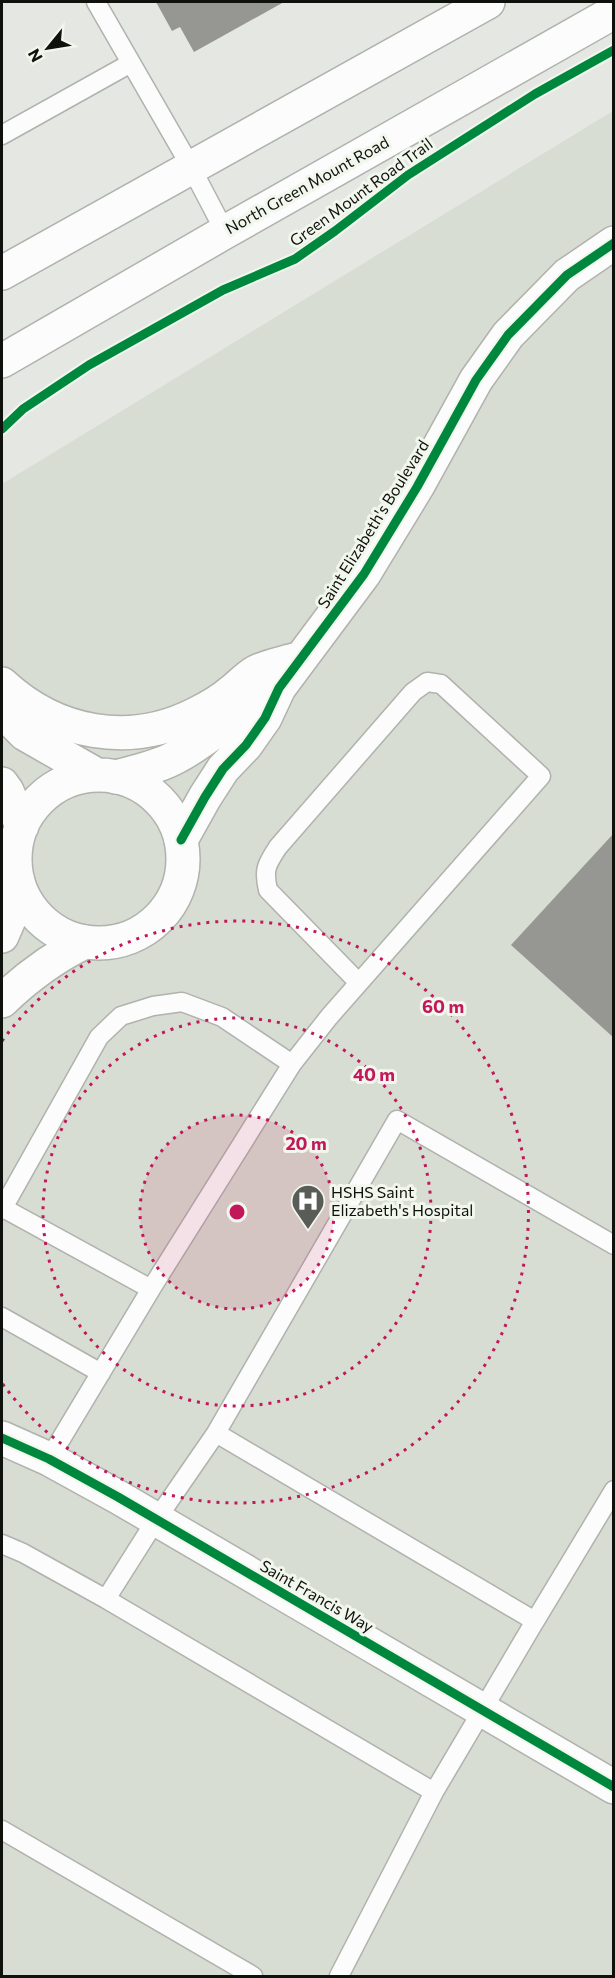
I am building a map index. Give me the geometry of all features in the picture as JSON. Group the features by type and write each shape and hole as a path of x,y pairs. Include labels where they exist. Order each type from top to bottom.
{"street":[{"path":"2,273 489,2"},
{"name":"North Green Mount Road","path":"2,361 614,12"},
{"name":"Saint Elizabeth's Boulevard","path":"181,840 223,769 246,745 265,718 279,688 363,574 417,487 476,380 508,335 567,275 614,243"},
{"path":"2,684 20,701 48,718 88,730 130,733 163,728 196,714 229,694 256,672 300,658"},
{"name":"Saint Elizabeth's Boulevard","path":"2,711 25,734 106,776 135,783 152,793 170,815 181,840 182,877 176,894 166,910 154,923 138,934 103,943 85,942 67,936 43,921 26,899 18,882 15,863 22,826 31,810 59,785 77,778 106,776 156,767 177,757 202,742 248,706 279,688"},
{"path":"2,784 22,826"},
{"path":"2,936 11,915 18,882"},
{"path":"2,1001 24,980 61,954 85,942"},
{"name":"Saint Francis Way","path":"2,1438 50,1459 614,1787"}],"lane":[{"path":"96,2 225,232"},
{"path":"2,135 131,63"},
{"path":"50,1459 151,1289 292,1064 359,983 541,776 441,684 427,682 413,692 278,847 266,865 265,878 268,890 359,983"},
{"path":"151,1289 2,1209 99,1037 121,1016 153,1006 182,1002 222,1017 292,1064"},
{"path":"106,1599 156,1520 216,1434 397,1120 614,1245"},
{"path":"2,1317 101,1373"},
{"path":"216,1434 535,1621"},
{"path":"339,1977 434,1792 614,1490"},
{"path":"2,1544 23,1553 106,1599 434,1792"},
{"path":"2,1830 253,1977"}],"shaded area":[{"name":"HSHS Saint Elizabeth's Hospital","path":"613,111 613,1976 2,1976 2,484"}],"building":[{"path":"156,2 284,2 194,52 180,27 172,31"},
{"path":"614,833 614,1038 511,945"}],"cycle path":[{"name":"Green Mount Road Trail","path":"2,429 23,409 89,365 223,290 295,259 408,175 535,94 614,50"},
{"path":"181,840 223,769 246,745 265,718 279,688 364,574 417,487 476,380 508,335 567,275 614,243"},
{"path":"2,1438 49,1459 118,1497 614,1787"}],"place":[{"name":"HSHS Saint Elizabeth's Hospital","path":"308,1230"}]}
